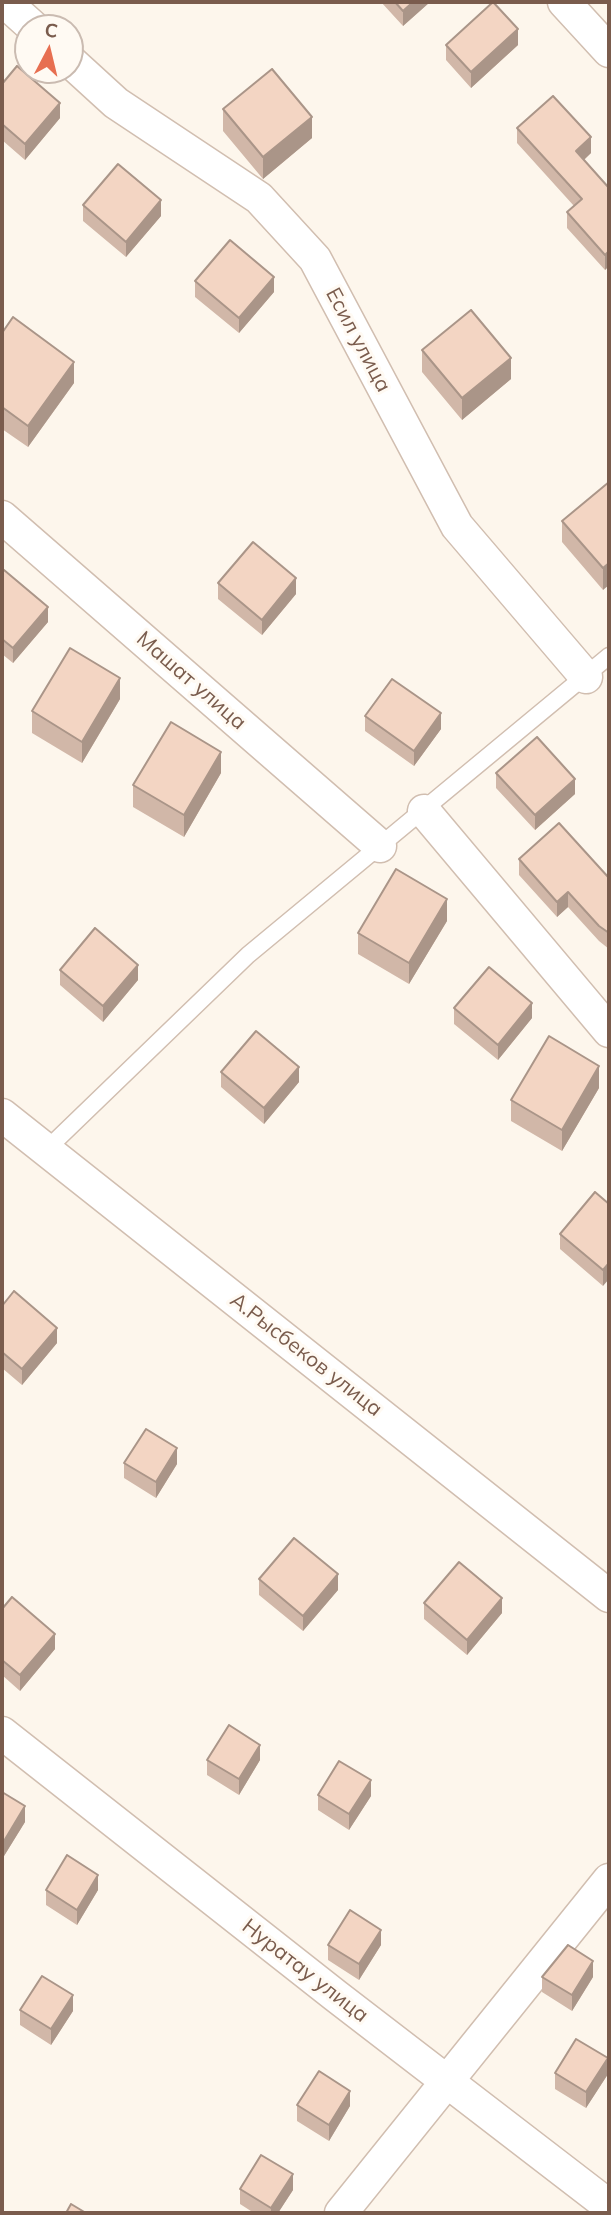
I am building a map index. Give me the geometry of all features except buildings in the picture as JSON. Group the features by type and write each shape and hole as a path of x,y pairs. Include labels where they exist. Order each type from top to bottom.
{"street":[{"path":"5,2 18,14"},
{"path":"564,2 609,51"},
{"name":"Есил улица","path":"84,74 116,103 259,198 315,259 457,526 586,677"},
{"name":"Машат улица","path":"2,517 380,846"},
{"path":"424,811 609,1031"},
{"name":"А.Рысбеков улица","path":"2,1115 609,1596"},
{"name":"Нуратау улица","path":"2,1733 609,2206"},
{"path":"341,2213 609,1880"}],"lane":[{"path":"46,1150 248,955 609,656"}]}
